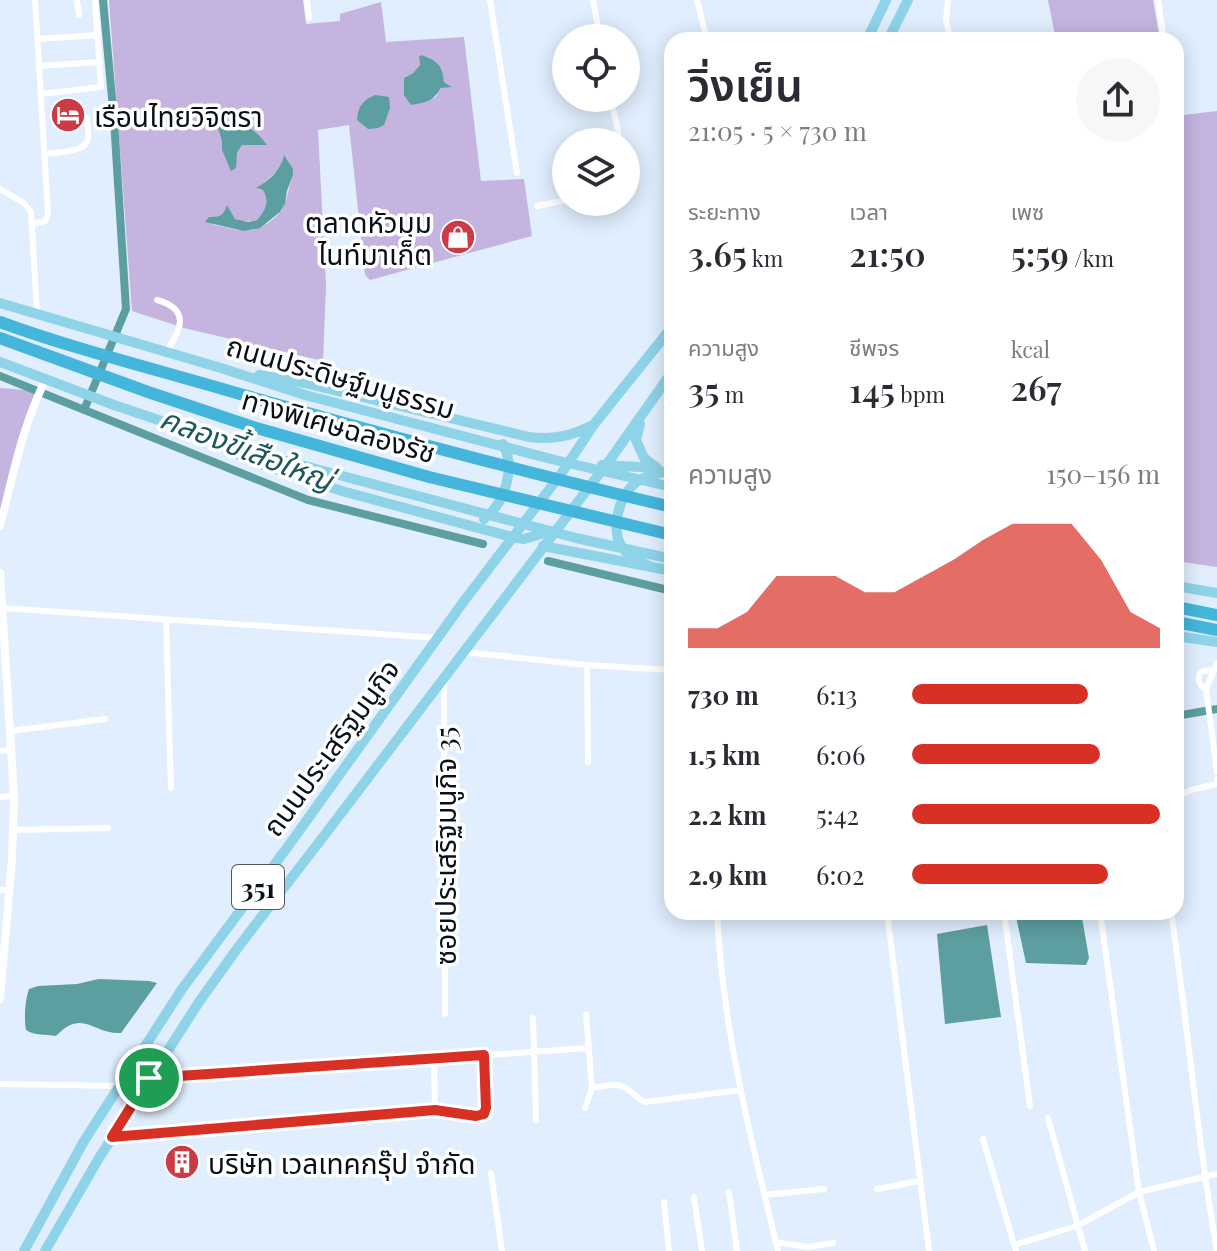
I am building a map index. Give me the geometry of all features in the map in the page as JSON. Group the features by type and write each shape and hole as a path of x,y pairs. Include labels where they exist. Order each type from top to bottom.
{"highway":[{"name":"ทางพิเศษฉลองรัช","path":"0,322 369,430 664,505"},
{"name":"ทางพิเศษฉลองรัช","path":"0,338 253,427 429,477 664,533"},
{"path":"1184,609 1217,615"},
{"path":"1184,624 1217,630"}],"main road":[{"path":"871,32 886,0"},
{"path":"892,32 908,0"},
{"name":"ถนนประดิษฐ์มนูธรรม","path":"0,303 305,395 664,485"},
{"name":"ถนนประเสริฐมนูกิจ","path":"24,1251 84,1141 182,989 561,474 595,423 664,337"},
{"path":"0,362 42,388 89,396 256,453 576,538 664,557"},
{"path":"221,368 304,383 529,437 546,439 569,436 595,423"},
{"name":"ถนนประเสริฐมนูกิจ","path":"45,1251 112,1137 199,1002 606,465 664,384"},
{"path":"645,411 636,440 644,458 657,468"},
{"path":"182,428 252,461 342,491 512,537 536,537 559,526"},
{"path":"467,523 483,520 491,514 508,478 508,453 500,439 488,428"},
{"path":"561,474 586,466 606,465 664,470"},
{"path":"652,567 626,553 619,543 617,517 629,490 638,481 664,472"},
{"path":"543,546 664,569"},
{"path":"1184,587 1217,593"},
{"path":"1184,637 1217,642"}],"street":[{"path":"32,224 45,221 48,214 35,0"},
{"path":"77,0 79,15"},
{"path":"41,94 101,87 95,0"},
{"path":"307,0 309,18"},
{"path":"490,0 517,173"},
{"path":"593,0 597,24"},
{"path":"697,0 705,32"},
{"path":"948,0 948,32"},
{"path":"1158,0 1163,32"},
{"path":"37,39 98,35"},
{"path":"39,66 100,62"},
{"path":"46,154 81,148 86,144 87,118"},
{"path":"0,189 24,203 31,212 37,315"},
{"path":"537,206 552,203"},
{"path":"157,300 174,307 180,319 166,352"},
{"path":"0,526 20,446 42,388"},
{"path":"0,573 3,681 14,796 13,830 4,890 0,999"},
{"path":"2,608 438,638"},
{"path":"166,621 171,788"},
{"path":"463,652 664,670"},
{"path":"587,665 588,762"},
{"path":"1216,667 1206,689 1217,772"},
{"path":"1206,689 1199,682 1200,673 1216,667"},
{"name":"ซอยประเสริฐมนูกิจ 35","path":"444,677 445,1014"},
{"path":"10,731 105,719"},
{"path":"0,751 11,750"},
{"path":"1184,793 1216,784 1217,779"},
{"path":"0,797 14,796"},
{"path":"13,830 108,828"},
{"path":"718,920 722,987 741,1090 778,1251"},
{"path":"888,920 929,1251"},
{"path":"1005,920 1030,1106"},
{"path":"1101,920 1139,1192 1154,1251"},
{"path":"1172,920 1204,1178 1217,1251"},
{"path":"585,1108 592,1088 586,1015"},
{"path":"533,1018 536,1120"},
{"path":"149,1078 589,1048"},
{"path":"112,1137 435,1110 476,1116 484,1114 486,1108 484,1055"},
{"path":"434,1058 435,1110"},
{"path":"0,1084 120,1086"},
{"path":"592,1088 618,1084 645,1102 741,1090"},
{"path":"1048,1118 1085,1251"},
{"path":"983,1139 1015,1248 1077,1226 1139,1192 1217,1174"},
{"path":"491,1173 502,1251"},
{"path":"877,1189 920,1181"},
{"path":"765,1195 824,1189"},
{"path":"729,1192 737,1251"},
{"path":"694,1197 702,1251"},
{"path":"664,1202 669,1251"},
{"path":"775,1242 808,1247 833,1243"}],"shaded area":[{"path":"109,0 303,0 306,24 340,21 340,14 381,2 386,42 464,37 481,181 524,179 532,236 370,280 365,275 349,125 318,130 326,286 323,361 184,328 132,311","holes":["423,55 439,64 444,82 451,86 441,88 435,98 404,95 404,78 420,65 419,56","225,122 248,128 266,144 242,145 237,153 222,150","284,156 293,175 284,206 273,219 251,230 214,225 209,217 224,214 240,220 257,220 266,202 263,190 257,189 280,168"]},
{"path":"1048,0 1153,0 1159,32 1054,32"},
{"path":"419,56 439,64 444,82 452,87 441,88 429,101 411,105 404,95 404,78 420,65"},
{"path":"375,95 389,97 390,108 384,125 368,129 357,120 358,115 362,104"},
{"path":"1217,111 1217,567 1184,562 1184,115"},
{"path":"225,122 249,128 267,145 242,145 237,153 236,168 231,171 222,150 217,125"},
{"path":"284,155 293,169 293,175 280,212 260,228 244,231 205,222 209,217 221,215 227,205 235,219 248,222 257,220 266,202 263,190 256,188 274,174"},
{"path":"0,388 36,391 0,526"},
{"path":"1017,920 1082,920 1089,958 1086,965 1026,963"},
{"path":"987,925 1001,1017 945,1024 937,934"},
{"path":"99,979 157,983 121,1033 81,1023 65,1028 56,1036 26,1030 25,1010 29,989"}],"waterway":[{"path":"84,410 126,309 103,0"},
{"name":"คลองขี้เสือใหญ่","path":"0,376 308,500 483,544"},
{"name":"คลองขี้เสือใหญ่","path":"548,561 664,589"},
{"name":"คลองขี้เสือใหญ่","path":"1184,715 1217,709"}],"place":[{"name":"เรือนไทยวิจิตรา","path":"68,115"},
{"name":"ตลาดหัวมุม ไนท์มาเก็ต","path":"458,237"},
{"name":"บริษัท เวลเทคกรุ๊ป จำกัด","path":"182,1162"}],"route":[{"path":"484,1055 486,1108 484,1114 476,1116 435,1110 112,1137 149,1078 484,1055"}]}
